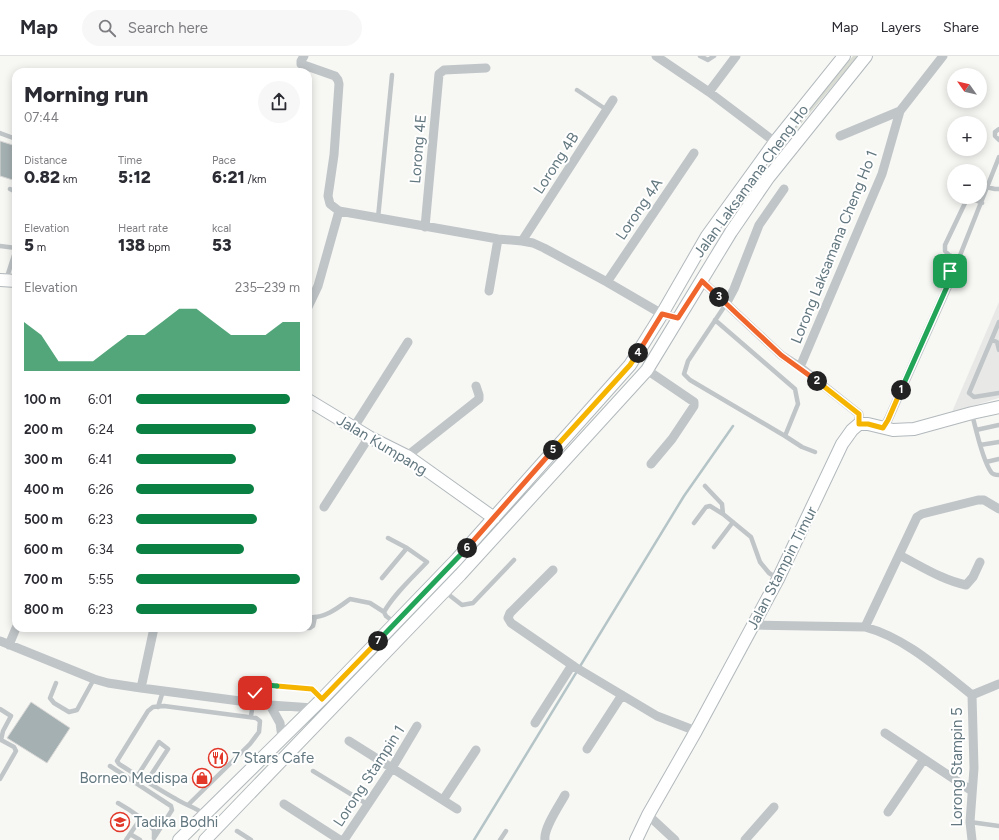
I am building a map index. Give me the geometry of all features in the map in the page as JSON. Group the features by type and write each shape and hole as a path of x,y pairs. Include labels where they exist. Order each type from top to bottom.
{"main road":[{"name":"Jalan Laksamana Cheng Ho","path":"180,840 322,699 395,623 494,518 586,412 630,365 662,314 707,236 775,142 843,56"},
{"name":"Jalan Laksamana Cheng Ho","path":"205,840 444,592 647,370 731,232 768,178 866,56"},
{"name":"Jalan Kumpang","path":"312,402 369,437 407,456 494,518"},
{"path":"859,424 868,424 893,430 914,429 999,407"},
{"name":"Jalan Stampin Timur","path":"636,840 648,815 696,731 778,579 842,444 852,430 859,424"}],"street":[{"path":"304,56 300,60 301,64 335,76 339,84 334,155 328,196 330,204 339,211 425,227 533,243 607,282 662,314 678,318"},
{"path":"656,56 667,59 775,142 790,151"},
{"path":"709,92 736,56"},
{"name":"Lorong Laksamana Cheng Ho 1","path":"800,367 882,174 900,111 943,56"},
{"name":"Lorong 4E","path":"425,227 439,74 444,70 486,68"},
{"name":"Lorong 4B","path":"522,241 613,100"},
{"path":"840,136 900,111"},
{"name":"Lorong 4A","path":"607,282 694,153"},
{"path":"726,304 734,289 758,225 784,189"},
{"path":"312,299 318,286 339,211"},
{"path":"489,291 498,239"},
{"path":"883,428 888,420 950,280"},
{"path":"702,281 781,355 800,367 859,414 859,424"},
{"path":"354,428 408,342"},
{"path":"647,370 694,402 694,406 672,439 651,464"},
{"path":"407,456 479,399 476,386"},
{"path":"324,507 369,437"},
{"path":"865,626 918,517 922,514 978,500 984,500 999,509"},
{"path":"899,555 948,580 966,585 973,577 980,562"},
{"path":"553,570 510,613 508,618 511,623 573,666 657,716 696,731"},
{"path":"754,625 865,626 881,631 917,652 972,695 999,684"},
{"path":"9,645 14,632"},
{"path":"141,688 153,632"},
{"path":"0,641 94,679 108,683 270,705 313,708"},
{"path":"535,723 573,666"},
{"path":"587,749 622,695"},
{"name":"Lorong Stampin 5","path":"972,695 974,768 970,822 972,840"},
{"path":"270,705 280,722 282,738"},
{"name":"Lorong Stampin 1","path":"344,840 392,768 417,726"},
{"path":"885,733 972,791"},
{"path":"349,741 457,809"},
{"path":"443,800 476,750"},
{"path":"888,812 924,759"},
{"path":"545,840 544,835 565,795"},
{"path":"284,804 340,840"},
{"path":"745,840 774,807"},
{"path":"648,815 675,840"}],"lane":[{"path":"700,56 708,60 714,56"},
{"path":"378,218 392,75"},
{"path":"577,90 607,110"},
{"path":"999,129 995,132 995,136 999,140"},
{"path":"0,133 12,138"},
{"path":"987,185 998,166 999,157"},
{"path":"987,187 995,190 999,189"},
{"path":"958,261 945,251 945,245 965,204"},
{"path":"950,280 948,278 953,265 958,261 982,204"},
{"path":"0,246 12,248"},
{"path":"7,280 12,263"},
{"path":"726,304 688,361 684,374 690,380 802,447 815,452"},
{"path":"715,320 795,389 798,404 785,436"},
{"path":"999,322 970,393 974,397 999,393"},
{"path":"992,340 997,342 999,350"},
{"path":"972,413 986,462 991,473 994,475 999,475"},
{"path":"976,430 999,425"},
{"path":"980,445 999,442"},
{"path":"986,462 999,459"},
{"path":"705,486 722,504 723,514"},
{"path":"694,523 706,507 710,506 723,514 751,537 760,562 769,573 778,579"},
{"path":"714,547 733,522"},
{"path":"384,612 396,593 406,585 427,562 407,548 388,538"},
{"path":"382,578 407,548"},
{"path":"444,592 462,605 473,603 514,560"},
{"path":"312,618 315,618 337,609 350,599 370,603 384,612 386,616 395,623"},
{"path":"312,627 315,618"},
{"path":"56,683 50,698 54,703 69,712 77,710 94,679"},
{"path":"251,716 252,702 258,684 312,689 322,699"},
{"path":"158,707 163,691"},
{"path":"188,805 250,744 259,732 260,721 256,718 251,716 164,706 153,707 148,711 117,761 118,764 147,780 177,800 188,805 199,810 205,815"},
{"path":"0,709 11,716 3,731 1,740 14,747 16,751 0,779"},
{"path":"138,776 159,742 168,749 147,780"},
{"path":"110,766 171,806 172,810 154,839"},
{"path":"313,771 368,804"},
{"path":"118,803 136,813 154,830 154,839"},
{"path":"126,840 141,818"},
{"path":"970,822 999,826"},
{"path":"237,831 251,840"},
{"path":"500,840 506,831"},
{"path":"130,834 140,840"}],"shaded area":[{"path":"853,56 858,56 783,145 781,143"},
{"path":"999,302 999,398 952,412"}],"building":[{"path":"0,141 12,145 12,180 0,176"},
{"path":"31,702 70,728 47,763 7,738"}],"waterway":[{"path":"474,840 684,496 733,426"}],"place":[{"name":"7 Stars Cafe","path":"218,758"},
{"name":"Borneo Medispa","path":"202,778"},
{"name":"Tadika Bodhi","path":"120,822"}],"route":[{"path":"255,693 258,684 312,689 322,699 457,559 586,412 630,365 662,314 678,318 702,281 781,355 800,367 859,414 859,424 868,424 883,428 888,420 950,280 948,278 950,271"}]}
